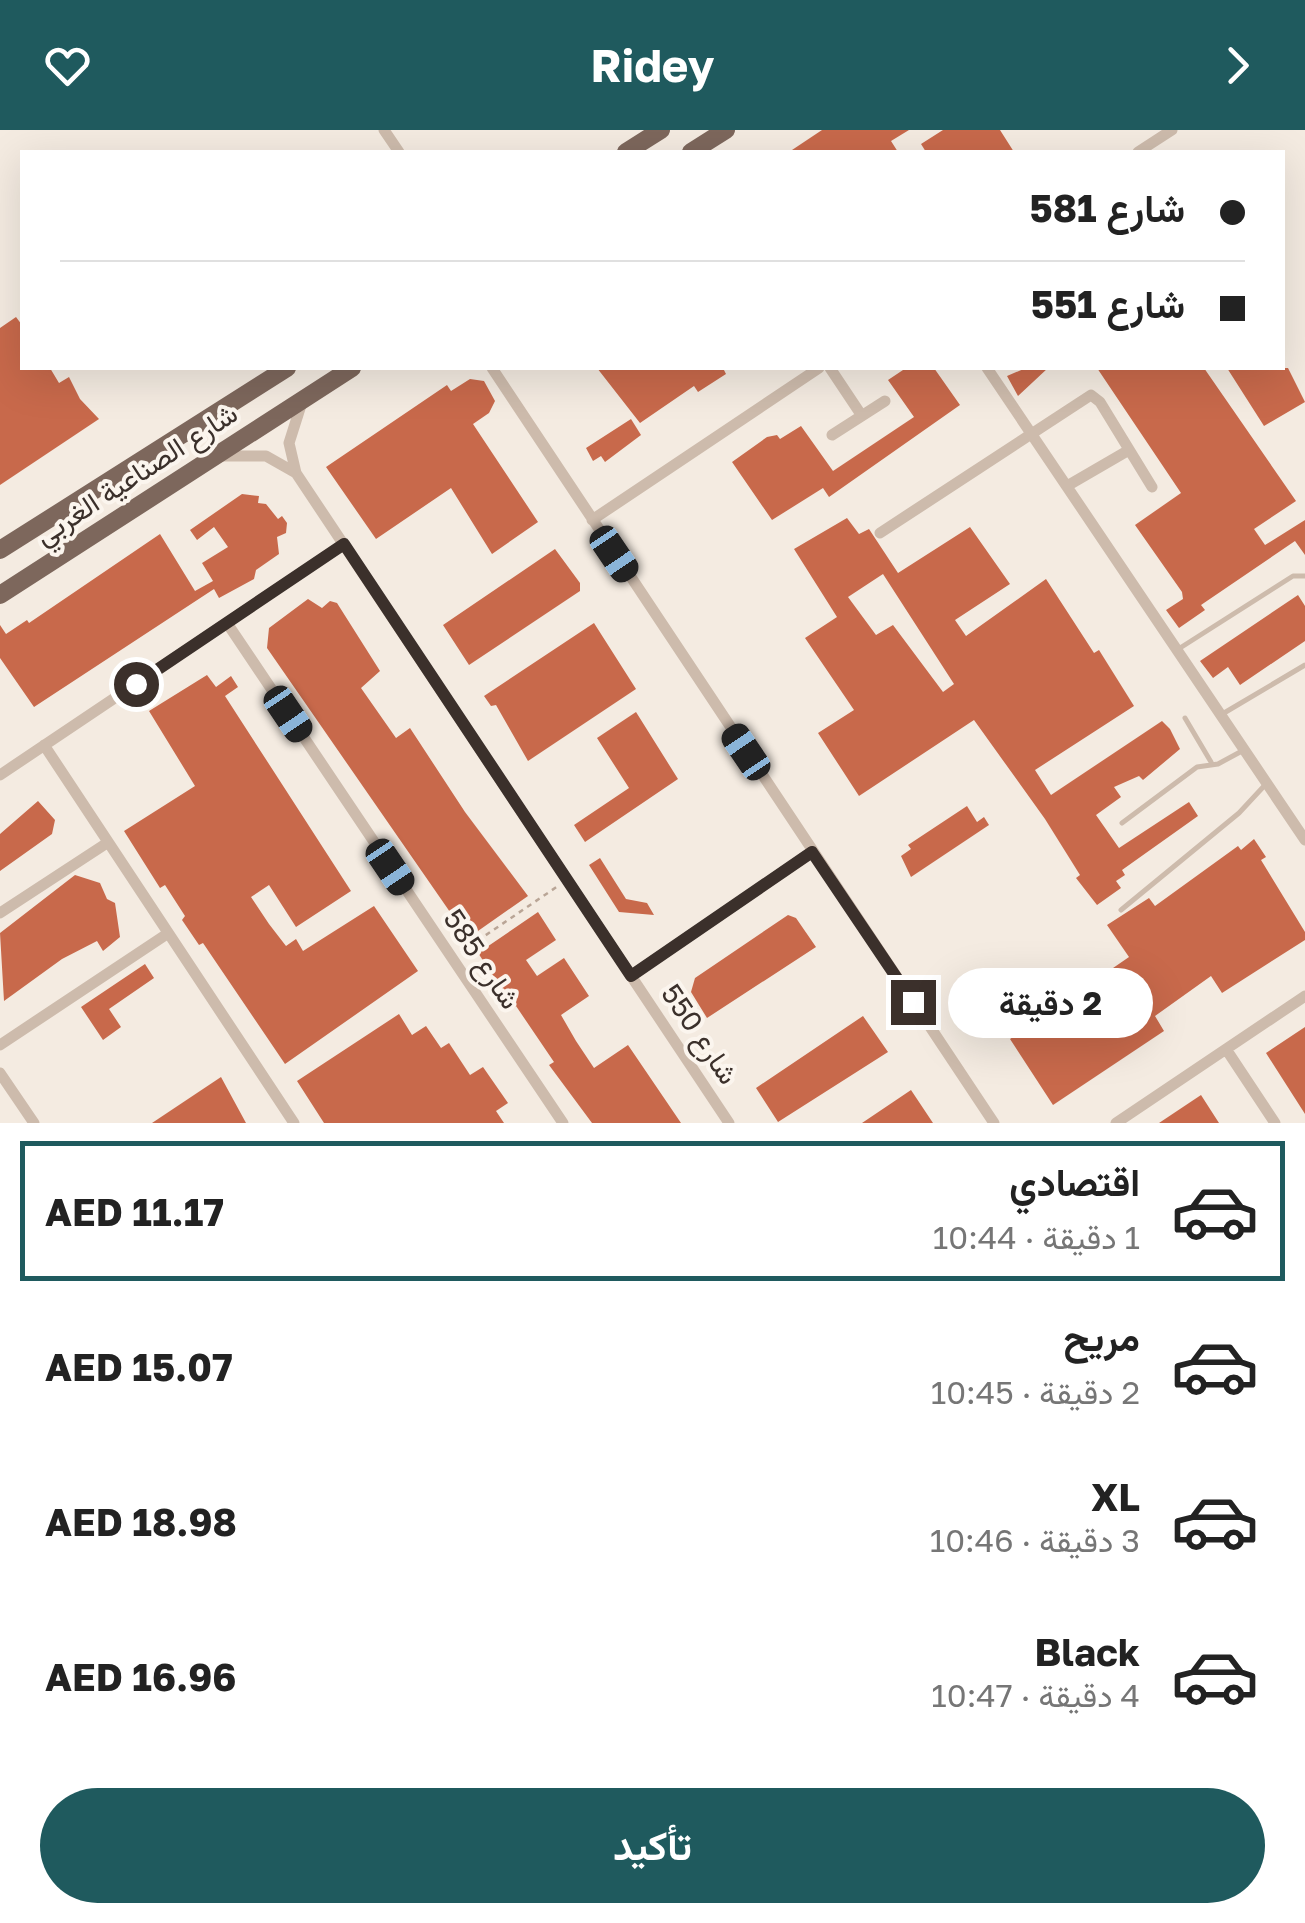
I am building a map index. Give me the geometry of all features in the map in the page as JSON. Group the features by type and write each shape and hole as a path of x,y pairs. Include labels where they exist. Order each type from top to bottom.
{"main road":[{"path":"629,150 661,130"},
{"path":"694,150 726,130"},
{"name":"شارع الصناعية الغربي","path":"0,550 284,370"},
{"name":"شارع الصناعية الغربي","path":"0,595 349,370"}],"street":[{"path":"1141,150 1172,130"},
{"path":"493,370 994,1123"},
{"path":"592,520 815,370"},
{"path":"831,370 862,416"},
{"path":"988,370 1305,840"},
{"path":"880,533 1031,433 1064,404 1083,398 1096,396 1152,487"},
{"path":"296,474 289,443 304,398"},
{"path":"832,435 885,401"},
{"path":"1067,486 1129,450"},
{"path":"212,458 248,453 266,456 296,474"},
{"name":"شارع 550","path":"296,474 730,1123"},
{"path":"0,775 344,544"},
{"name":"شارع 585","path":"228,623 563,1123"},
{"path":"44,745 294,1123"},
{"path":"0,912 108,843"},
{"path":"631,976 812,852"},
{"path":"0,1046 167,934"},
{"path":"1116,1123 1305,996"},
{"path":"1226,1049 1275,1123"},
{"path":"0,1073 34,1123"}],"lane":[{"path":"1177,650 1293,576 1305,576"},
{"path":"1221,715 1305,666"},
{"path":"1185,718 1211,762"},
{"path":"1122,823 1197,766 1218,764 1244,750"},
{"path":"1120,910 1239,813 1267,783"}],"path":[{"path":"452,958 567,880"}],"building":[{"path":"822,130 909,130 891,141 897,150 792,150"},
{"path":"943,130 1000,130 1013,150 925,150 921,144"},
{"path":"16,317 20,322 20,370 51,370 59,383 69,377 80,399 99,419 0,485 0,328"},
{"path":"1288,368 1305,402 1264,426 1228,370"},
{"path":"599,370 724,370 726,374 698,392 694,386 640,423"},
{"path":"903,370 935,370 960,405 829,497 823,488 772,520 732,462 767,437 777,435 780,439 801,426 833,471 914,417 888,380"},
{"path":"1021,370 1046,370 1018,396 1007,376"},
{"path":"1098,370 1205,370 1296,501 1254,529 1265,545 1305,520 1305,555 1295,541 1201,605 1205,610 1179,628 1166,610 1183,599 1182,592 1135,525 1181,493"},
{"path":"470,379 484,381 495,401 489,413 473,424 538,522 492,554 451,488 376,539 326,467 447,385 451,391"},
{"path":"631,419 641,435 605,462 601,456 593,461 586,448"},
{"path":"242,494 259,496 258,503 266,504 278,519 282,516 287,523 286,533 277,537 279,554 256,570 254,579 219,598 214,589 34,707 0,658 0,625 6,634 27,620 29,623 160,534 195,591 213,581 202,563 228,547 214,527 197,540 190,530"},
{"path":"847,518 859,534 869,529 898,573 970,527 1010,584 955,620 966,636 1046,579 1094,653 1099,650 1134,706 1035,770 1051,795 1162,721 1180,749 1143,780 1139,776 1114,787 1121,797 1096,815 1119,848 1189,802 1198,816 1122,870 1125,875 1116,881 1121,888 1097,905 1076,878 1080,875 1045,819 974,720 859,796 818,733 854,710 805,638 837,617 794,549","holes":["883,574 954,684 943,692 893,625 876,635 848,597"]},
{"path":"555,549 580,583 580,591 469,665 443,625"},
{"path":"1298,595 1305,606 1305,641 1240,685 1228,667 1213,678 1200,661"},
{"path":"308,599 322,608 330,601 337,603 380,671 361,688 396,738 410,728 465,812 528,896 468,938 267,648 269,628"},
{"path":"594,623 636,689 528,761 496,705 491,706 484,696"},
{"path":"207,675 216,687 231,676 238,687 225,696 351,891 296,927 269,885 251,897 269,924 286,946 296,939 303,951 374,906 418,971 285,1064 203,943 199,945 165,885 160,888 124,831 195,786 149,711"},
{"path":"636,712 678,779 585,842 574,825 629,788 597,738"},
{"path":"38,801 55,820 52,834 0,871 0,834"},
{"path":"967,806 977,822 984,817 989,825 911,877 901,856 911,849 908,845"},
{"path":"1254,839 1266,857 1261,860 1305,932 1305,940 1222,993 1211,976 1155,1016 1164,1031 1053,1105 1010,1039 1129,957 1107,925 1149,898 1155,906 1238,846 1241,850"},
{"path":"600,858 626,899 647,903 654,915 619,912 589,865"},
{"path":"75,875 100,883 107,899 115,903 120,937 103,951 97,941 62,959 4,1001 0,933"},
{"path":"538,912 556,940 526,960 537,976 564,958 589,996 561,1015 594,1068 628,1045 681,1123 592,1123 549,1065 554,1062 516,1006 511,1010 503,999 507,996 478,953"},
{"path":"788,915 796,918 816,947 707,1018 691,992 695,978"},
{"path":"145,964 154,978 109,1009 121,1027 103,1040 81,1007"},
{"path":"399,1014 412,1035 426,1026 441,1048 449,1043 470,1075 483,1067 508,1103 496,1111 504,1123 324,1123 297,1081"},
{"path":"863,1016 888,1052 778,1122 756,1088"},
{"path":"1305,1027 1305,1114 1266,1053"},
{"path":"221,1077 246,1123 152,1123"},
{"path":"911,1090 933,1123 862,1123"},
{"path":"1201,1095 1219,1123 1159,1123"}],"route":[{"path":"136,684 344,544 631,976 812,852 913,1002"}]}
